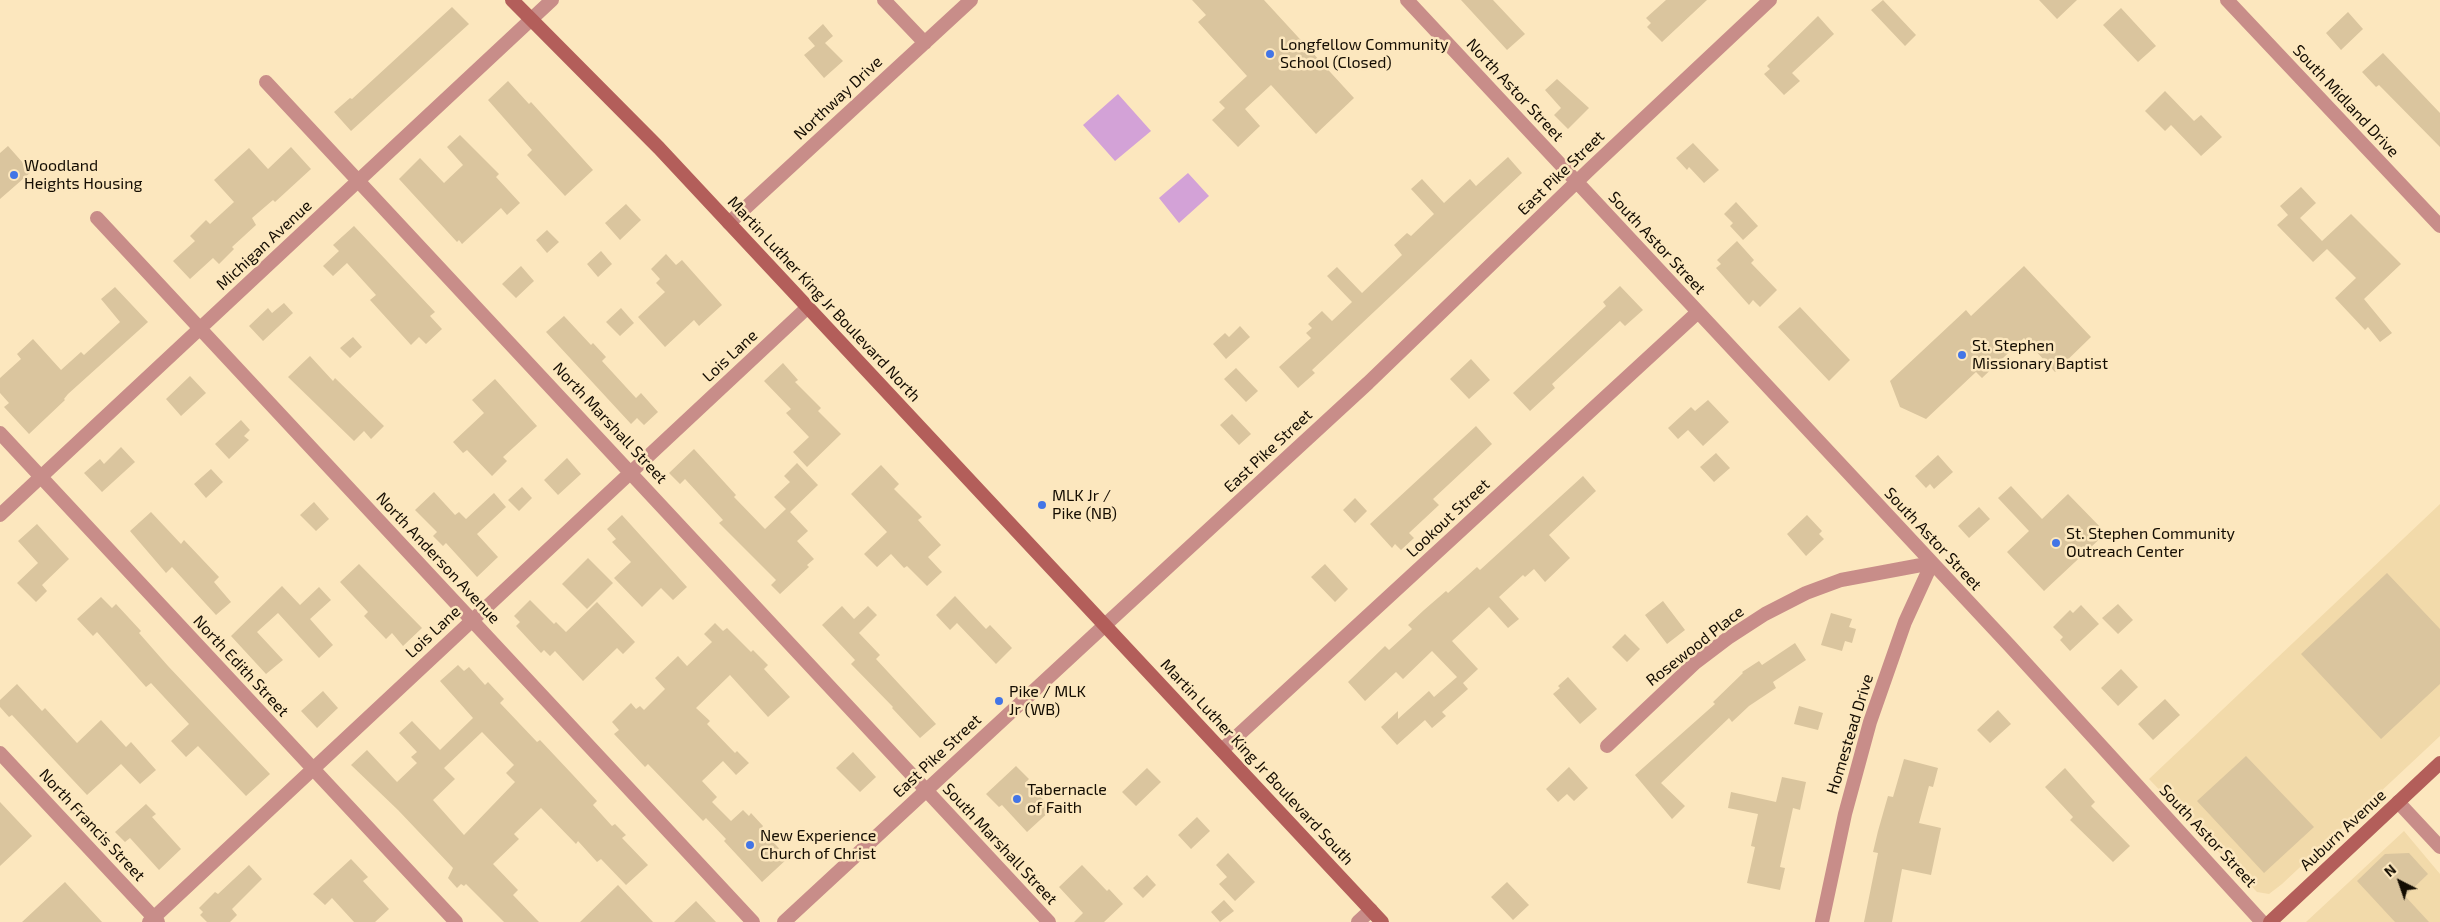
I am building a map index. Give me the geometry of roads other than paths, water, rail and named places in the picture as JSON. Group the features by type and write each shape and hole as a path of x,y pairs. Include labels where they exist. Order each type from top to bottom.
{"main road":[{"name":"Martin Luther King Jr Boulevard North","path":"512,0 729,222 1105,626"},
{"name":"Martin Luther King Jr Boulevard South","path":"1105,626 1382,922"},
{"name":"Auburn Avenue","path":"2270,922 2440,763"}],"street":[{"name":"Michigan Avenue","path":"0,515 552,0"},
{"path":"884,0 925,43"},
{"name":"Northway Drive","path":"729,222 972,0"},
{"name":"North Astor Street","path":"1407,0 1576,182"},
{"name":"East Pike Street","path":"784,922 1368,384 1576,182 1770,0"},
{"name":"South Midland Drive","path":"2227,0 2440,226"},
{"name":"North Marshall Street","path":"266,82 360,180 926,790"},
{"name":"South Astor Street","path":"1576,182 1932,563 2262,922"},
{"name":"North Anderson Avenue","path":"97,218 753,922"},
{"name":"Lois Lane","path":"153,921 313,768 808,307"},
{"name":"Lookout Street","path":"1222,750 1698,312"},
{"name":"North Edith Street","path":"0,433 456,922"},
{"name":"Rosewood Place","path":"1607,746 1695,663 1765,614 1806,593 1841,580 1932,563"},
{"name":"Homestead Drive","path":"1822,922 1845,814 1870,722 1905,622 1932,563"},
{"name":"North Francis Street","path":"0,753 153,921"},
{"name":"South Marshall Street","path":"926,790 1049,922"},
{"path":"2398,802 2440,847"},
{"path":"1358,922 1371,910"}],"place":[{"name":"Longfellow Community School (Closed)","path":"1270,54"},
{"name":"Woodland Heights Housing","path":"14,175"},
{"name":"St. Stephen Missionary Baptist","path":"1962,355"},
{"name":"MLK Jr / Pike (NB)","path":"1042,505"},
{"name":"St. Stephen Community Outreach Center","path":"2056,543"},
{"name":"Pike / MLK Jr (WB)","path":"999,701"},
{"name":"Tabernacle of Faith","path":"1017,799"},
{"name":"New Experience Church of Christ","path":"750,845"}]}
